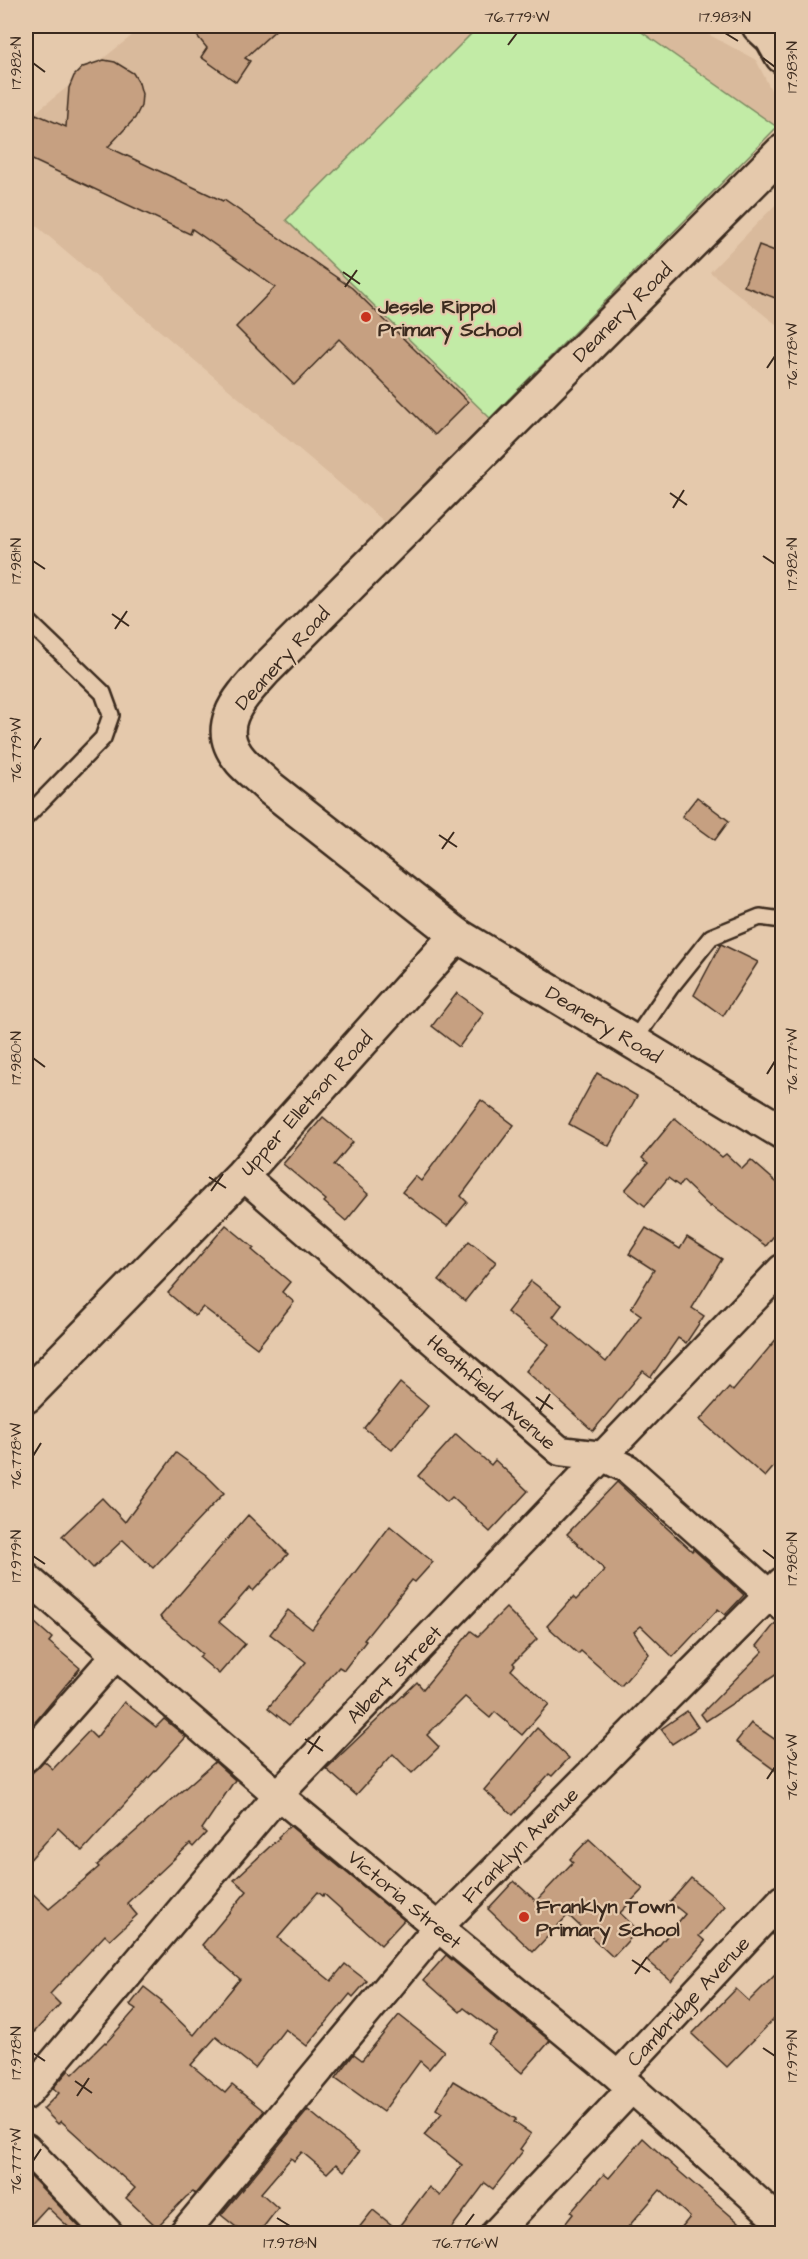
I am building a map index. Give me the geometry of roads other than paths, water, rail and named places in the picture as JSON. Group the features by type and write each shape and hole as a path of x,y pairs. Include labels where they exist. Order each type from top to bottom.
{"street":[{"path":"759,26 772,38 783,56"},
{"name":"Deanery Road","path":"783,152 266,669 241,696 231,712 227,730 231,746 240,761 269,787 457,935 783,1132"},
{"name":"Upper Elletson Road","path":"26,1396 242,1175 457,935"},
{"name":"Heathfield Avenue","path":"242,1175 560,1451 602,1456 628,1469 778,1594"},
{"name":"Albert Street","path":"26,2095 278,1795 783,1269"},
{"name":"Victoria Street","path":"26,1577 278,1795 625,2082 783,2223"},
{"name":"Franklyn Avenue","path":"183,2234 438,1927 778,1594"},
{"path":"26,1757 116,1655"},
{"name":"Cambridge Avenue","path":"495,2234 783,1900"},
{"path":"26,2148 109,2234"}],"lane":[{"path":"26,619 103,693 111,715 103,738 26,817"},
{"path":"633,1042 670,988 711,937 759,917 783,920"}],"place":[{"name":"Jessle Rippol Primary School","path":"366,317"},
{"name":"Franklyn Town Primary School","path":"524,1917"}]}
